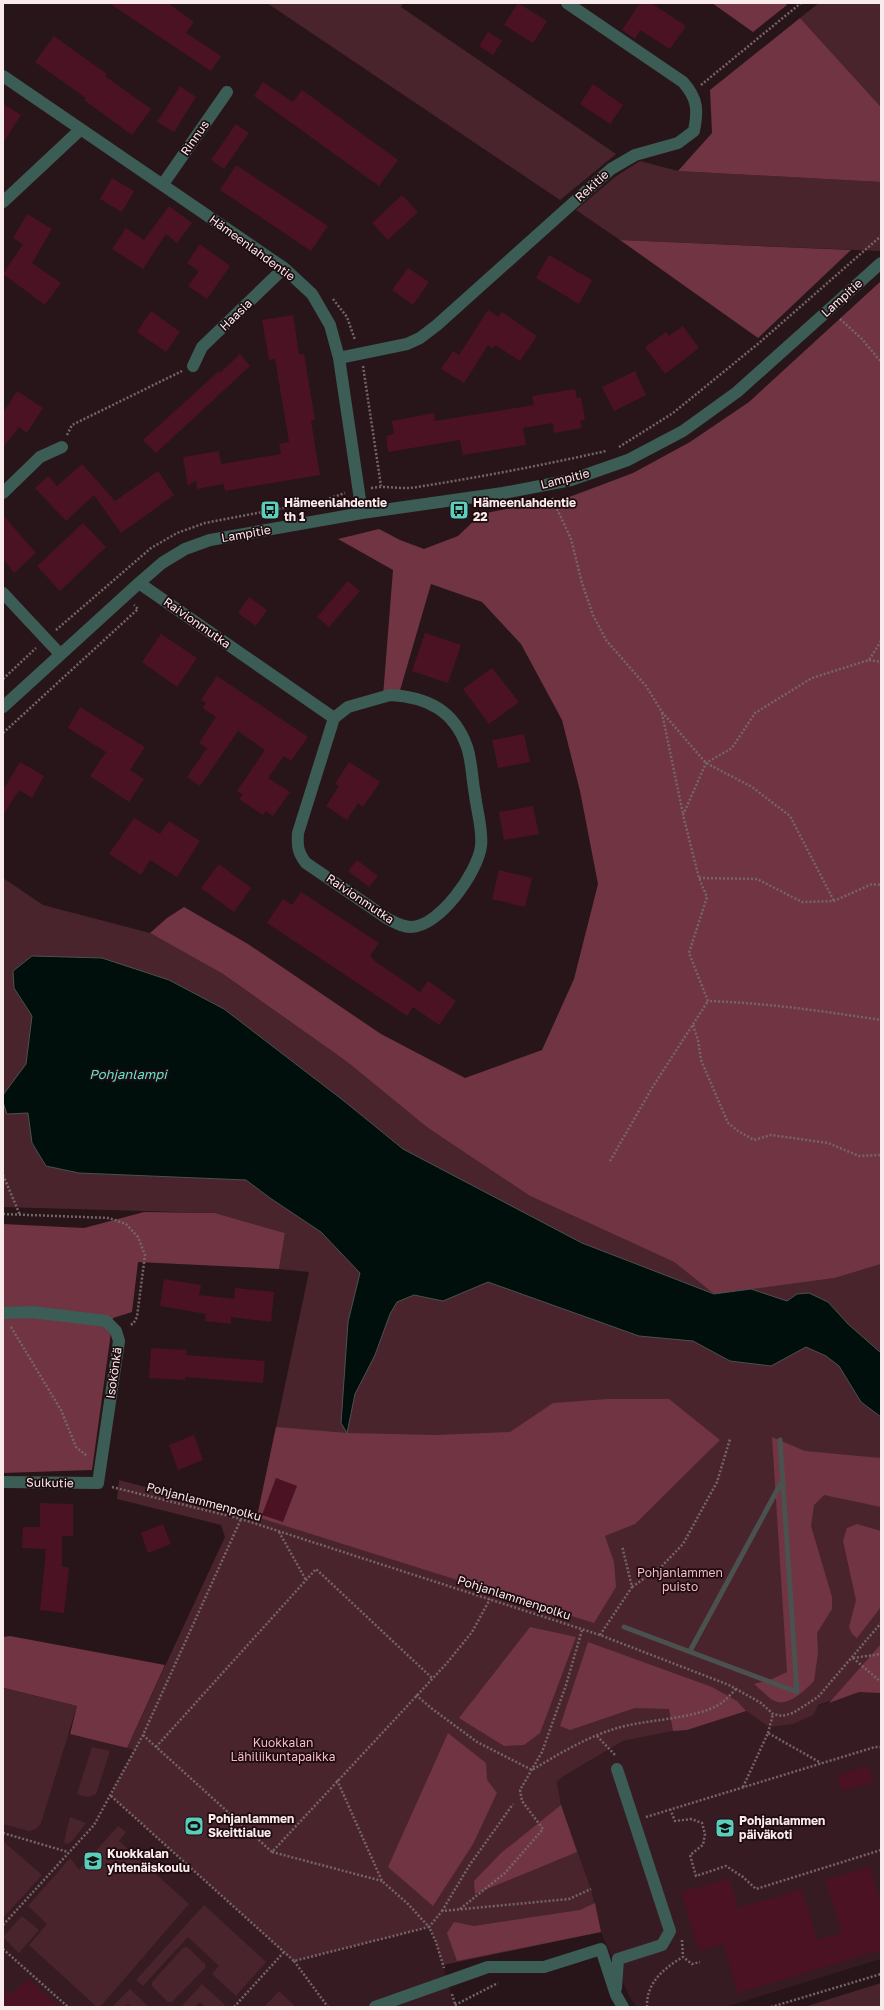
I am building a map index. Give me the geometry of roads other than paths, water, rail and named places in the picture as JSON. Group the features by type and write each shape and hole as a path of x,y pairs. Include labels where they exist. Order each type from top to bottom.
{"street":[{"name":"Rekitie","path":"339,358 407,344 420,338 437,325 611,169 635,154 678,144 694,131 698,112 692,92 683,82 568,3"},
{"name":"Hämeenlahdentie","path":"3,76 284,268 312,294 330,325 339,358 362,513"},
{"name":"Rinnus","path":"163,184 226,92"},
{"path":"3,202 81,129"},
{"name":"Lampitie","path":"3,707 139,583 162,564 185,549 210,540 362,513 571,480 628,460 683,432 737,392 881,263"},
{"name":"Haasia","path":"193,366 202,347 284,268"},
{"path":"3,493 40,457 62,447"},
{"name":"Raivionmutka","path":"139,583 334,718"},
{"path":"3,593 60,654"},
{"name":"Raivionmutka","path":"390,695 407,696 441,709 452,719 467,748 481,840 479,858 473,871 446,908 434,918 422,925 412,927 401,926 388,919 306,863 300,854 297,844 298,834 334,718 348,707 390,695"},
{"name":"Isokönkä","path":"5,1317 32,1312 106,1321 116,1331 119,1341 98,1484"},
{"name":"Sulkutie","path":"3,1482 98,1484"},
{"path":"616,1995 618,1959 662,1945 670,1931 617,1769"},
{"path":"375,2007 400,2002 448,1980 488,1967 544,1968 601,1948 616,1995 623,2007"}],"water":[{"name":"Pohjanlampi","path":"32,956 102,958 169,980 224,1009 344,1101 403,1149 582,1243 714,1294 751,1289 787,1301 797,1294 809,1293 828,1302 848,1324 881,1353 881,1417 861,1402 839,1366 826,1356 806,1347 771,1366 730,1361 693,1341 639,1336 488,1282 443,1301 414,1295 397,1302 390,1314 375,1355 355,1394 347,1433 341,1423 348,1322 360,1273 321,1232 246,1180 79,1173 46,1166 32,1143 28,1113 7,1114 3,1102 3,1095 26,1064 32,1016 14,988 13,971"}],"waterway":[{"path":"624,1627 797,1692 780,1440"},
{"path":"690,1651 781,1483"}],"place":[{"name":"Hämeenlahdentie th 1","path":"270,510"},
{"name":"Hämeenlahdentie 22","path":"459,510"},
{"name":"Pohjanlammen Skeittialue","path":"194,1826"},
{"name":"Pohjanlammen päiväkoti","path":"725,1828"},
{"name":"Kuokkalan yhtenäiskoulu","path":"93,1861"}],"park label":[{"name":"Pohjanlammen puisto","path":"680,1580"},
{"name":"Kuokkalan Lähiliikuntapaikka","path":"283,1750"}]}
